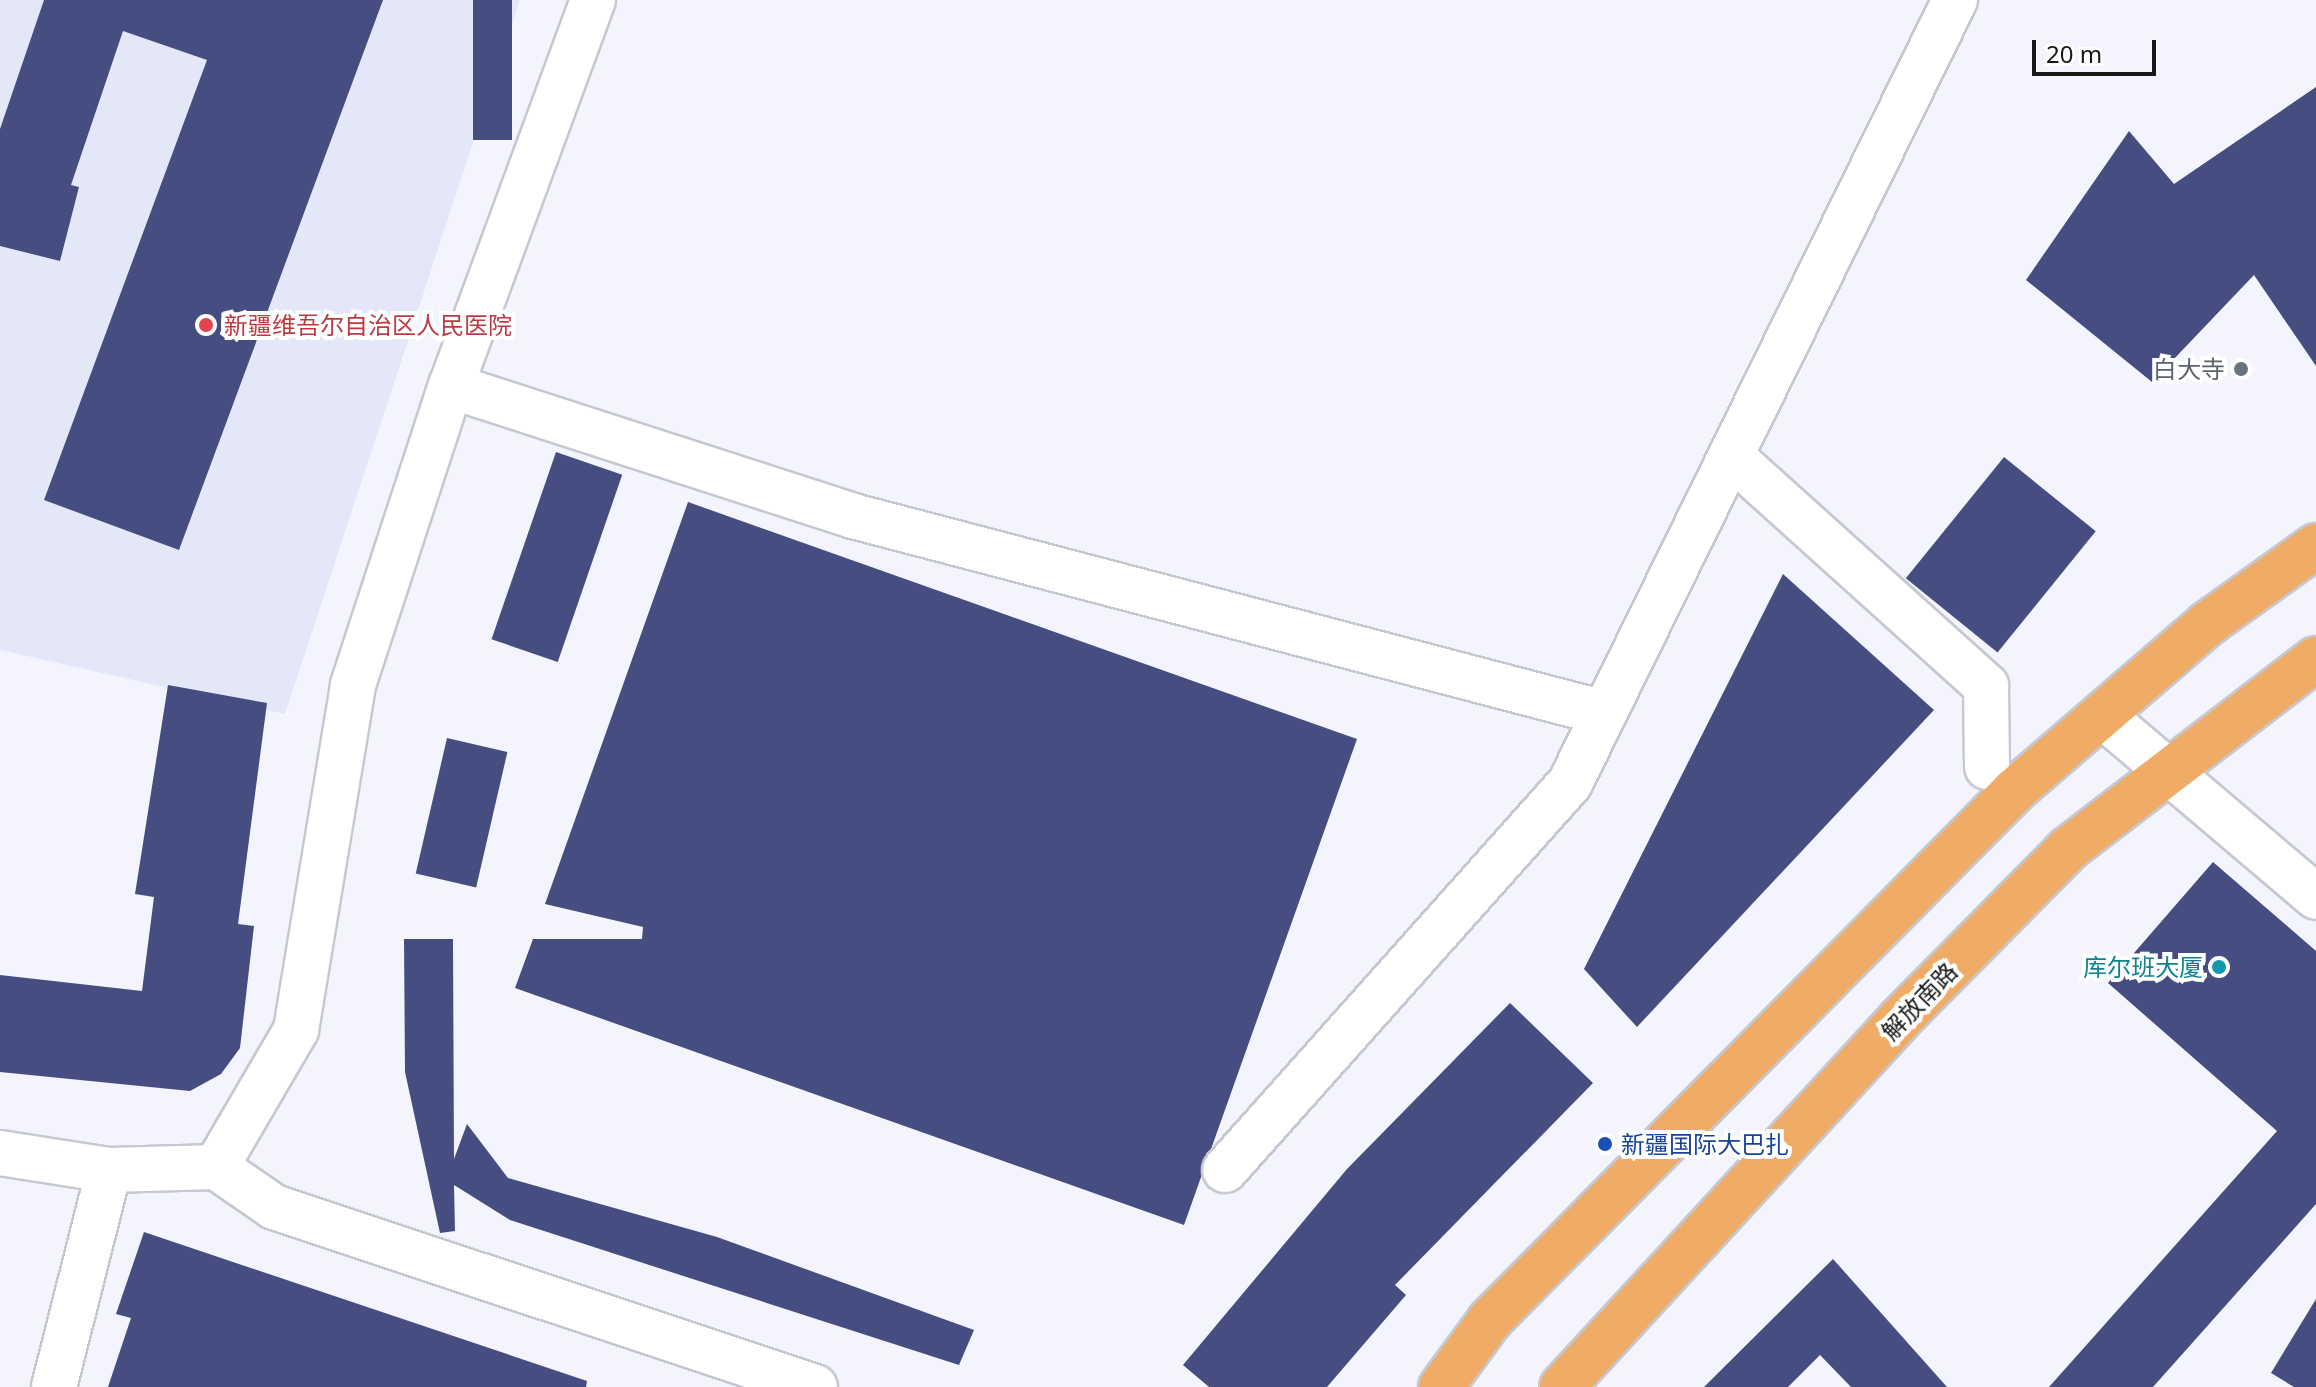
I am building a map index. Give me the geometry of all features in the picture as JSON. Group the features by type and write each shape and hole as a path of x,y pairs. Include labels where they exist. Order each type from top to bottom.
{"main road":[{"path":"1441,1387 1490,1320 2015,790 2104,717 2207,624 2316,546"},
{"name":"解放南路","path":"1562,1387 1900,1019 2068,849 2316,659"}],"street":[{"path":"1225,1170 1570,783 1955,0"},
{"path":"216,1167 296,1030 353,685 578,4"},
{"path":"451,386 853,516 1604,713"},
{"path":"1732,457 1986,686 1987,767"},
{"path":"2104,717 2171,770 2316,897"},
{"path":"0,1153 109,1170 216,1167 274,1207 815,1387"},
{"path":"54,1387 109,1170"}],"shaded area":[{"name":"新疆维吾尔自治区人民医院","path":"0,0 520,0 285,714 0,650"}],"building":[{"path":"44,0 383,0 179,550 44,500 207,60 123,31 71,185 79,187 60,261 0,246 0,129"},
{"path":"473,0 512,0 512,140 473,140"},
{"path":"2316,87 2316,366 2254,275 2152,382 2026,280 2129,131 2174,184"},
{"path":"556,452 622,475 558,662 492,639"},
{"path":"2004,457 2096,531 1998,652 1906,578"},
{"path":"688,502 1357,739 1184,1225 515,988 533,939 642,939 643,927 545,904"},
{"path":"1783,574 1934,710 1637,1027 1584,969"},
{"path":"168,685 267,703 238,924 254,926 240,1048 221,1074 190,1091 0,1072 0,975 142,991 154,897 135,894"},
{"path":"447,738 507,752 476,887 416,873"},
{"path":"2213,862 2316,951 2316,1204 2153,1387 2049,1387 2277,1131 2108,983"},
{"path":"404,939 453,939 454,1159 467,1124 508,1178 717,1237 974,1330 959,1365 510,1220 454,1185 455,1231 440,1233 405,1072"},
{"path":"1510,1003 1593,1083 1395,1285 1406,1295 1327,1387 1209,1387 1183,1365 1347,1169"},
{"path":"144,1232 587,1381 586,1387 108,1387 131,1318 116,1314"},
{"path":"1833,1259 1947,1387 1851,1387 1820,1355 1788,1387 1704,1387"},
{"path":"2316,1299 2316,1387 2294,1387 2271,1373"}],"place":[{"name":"新疆维吾尔自治区人民医院","path":"206,325"},
{"name":"白大寺","path":"2241,369"},
{"name":"库尔班大厦","path":"2219,967"},
{"name":"新疆国际大巴扎","path":"1605,1144"}]}
